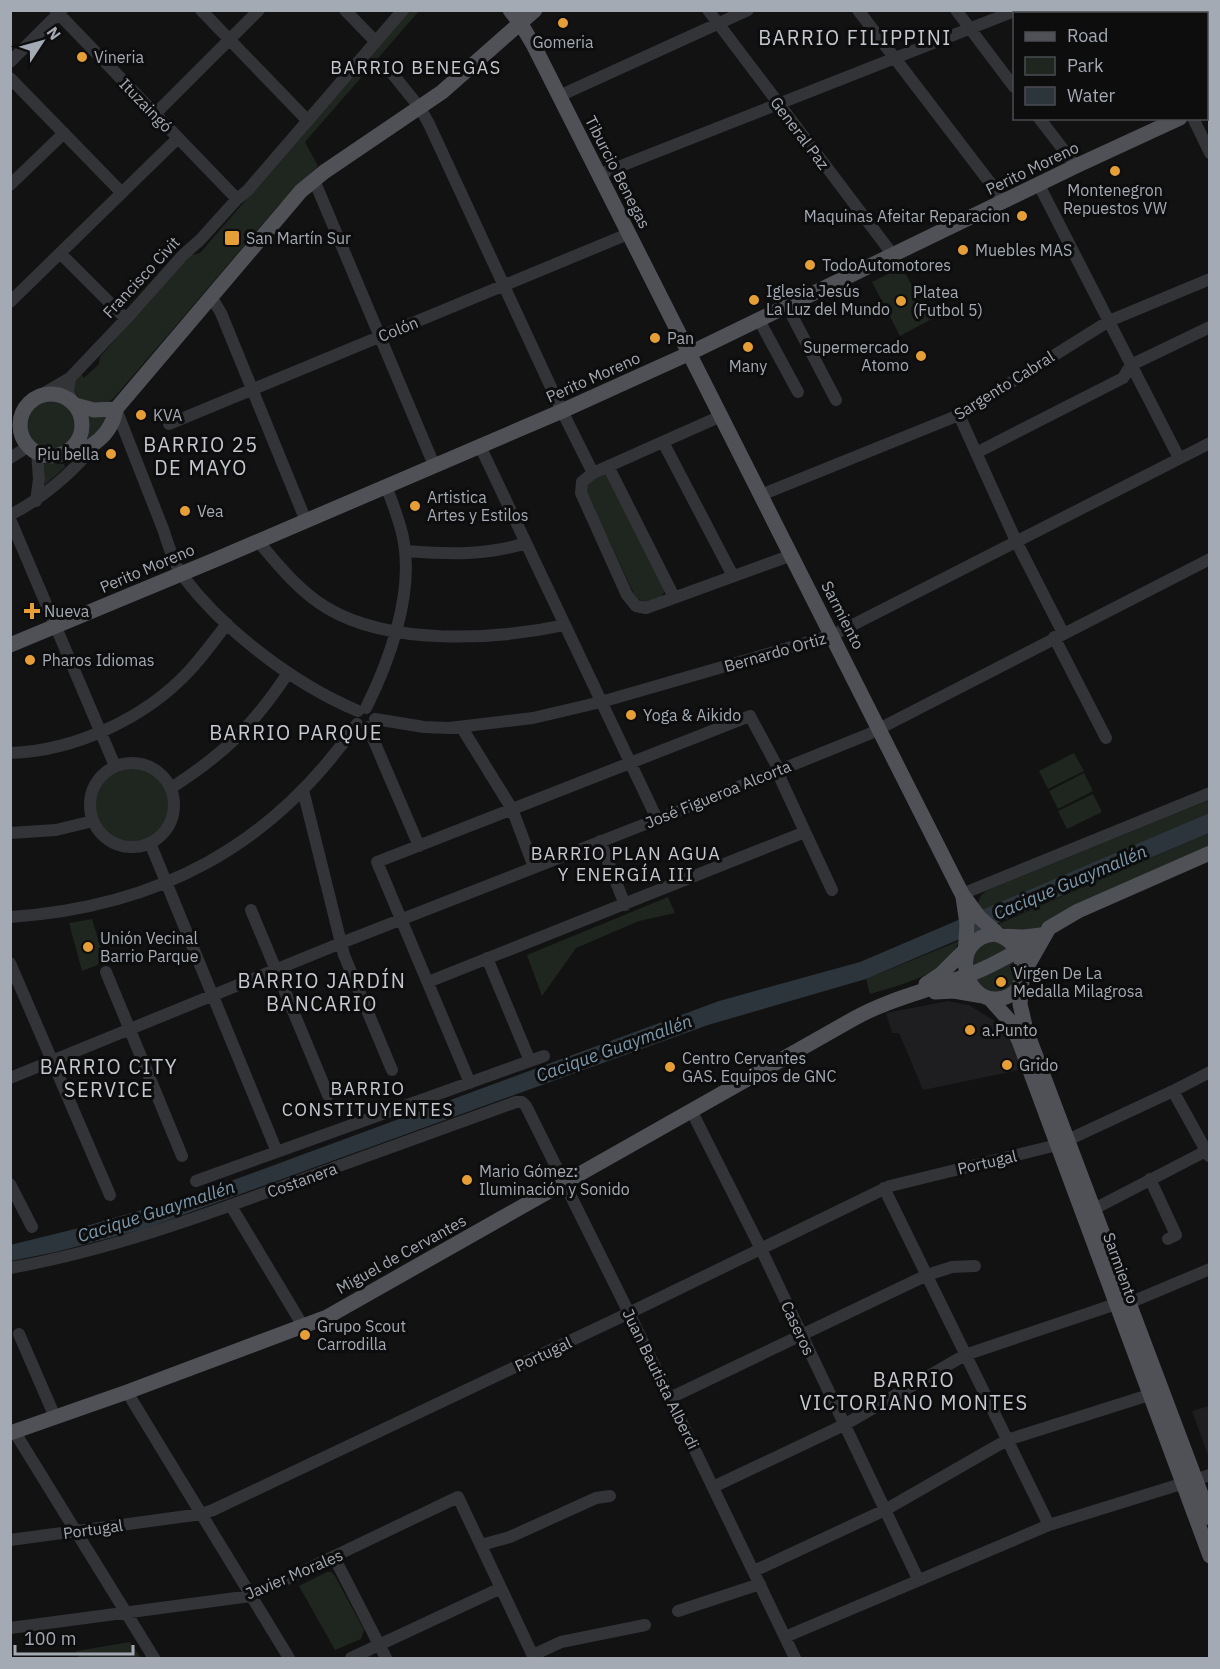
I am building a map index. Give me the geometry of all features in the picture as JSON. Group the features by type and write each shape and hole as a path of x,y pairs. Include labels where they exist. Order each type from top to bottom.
{"main road":[{"name":"Tiburcio Benegas","path":"510,10 521,24 559,96 688,354"},
{"path":"27,405 15,427 33,449 45,455 75,453 97,443 113,421 116,409 301,191 367,141 420,108 478,62 536,10"},
{"name":"Perito Moreno","path":"10,645 562,411 688,354 1176,120"},
{"name":"Sarmiento","path":"688,354 880,728 971,916 997,933 1018,951"},
{"path":"41,395 60,395 74,404 94,410 116,409"},
{"name":"Francisco Civit","path":"27,405 41,395"},
{"path":"60,454 72,448 80,437 82,420 74,404"},
{"path":"10,408 27,405"},
{"name":"Miguel de Cervantes","path":"1023,976 1049,928 1078,911 1209,853"},
{"name":"Miguel de Cervantes","path":"914,993 941,975 966,947 986,935 997,933 1024,937 1053,933 1091,912 1209,860"},
{"path":"968,976 966,947 971,916"},
{"name":"Miguel de Cervantes","path":"12,1432 127,1392 335,1312 869,1010 968,976 1046,934"},
{"path":"986,997 1002,998 1010,994 1023,976 1018,951"},
{"name":"Sarmiento","path":"968,976 974,987 1000,1008 1012,1024 1094,1209 1149,1395 1196,1479 1209,1556"},
{"name":"Sarmiento","path":"1023,976 1020,1004 1026,1030 1063,1143 1122,1303 1196,1479 1209,1518"},
{"name":"Miguel de Cervantes","path":"914,993 920,995 954,991 986,997"}],"street":[{"path":"201,10 308,121"},
{"path":"155,114 259,10"},
{"path":"345,10 376,42"},
{"name":"Francisco Civit","path":"41,395 70,378 247,191 403,10"},
{"name":"General Paz","path":"708,10 893,255"},
{"path":"559,96 748,10"},
{"path":"858,10 1004,201"},
{"path":"956,10 1013,86"},
{"path":"598,175 1017,10"},
{"path":"10,62 58,12"},
{"name":"Ituzaingó","path":"58,12 237,199"},
{"path":"387,67 420,108 429,124 593,473"},
{"path":"10,78 122,193"},
{"path":"1041,120 1076,166"},
{"path":"1194,120 1209,153"},
{"path":"10,184 64,133"},
{"path":"10,302 178,138"},
{"path":"314,180 434,465"},
{"path":"1039,184 1179,458"},
{"name":"Colón","path":"169,424 628,234"},
{"path":"60,253 126,319"},
{"name":"Sargento Cabral","path":"761,495 959,415 1109,321 1209,279"},
{"path":"212,298 221,313 306,521"},
{"path":"787,306 836,400"},
{"path":"759,320 798,392"},
{"path":"976,453 1123,378 1131,365 1209,327"},
{"path":"70,378 68,391 74,404"},
{"path":"116,409 181,574"},
{"path":"959,415 1106,738"},
{"path":"721,416 593,473 582,482 581,493 627,595 636,606 646,608 792,555"},
{"path":"663,442 733,576"},
{"path":"97,443 72,472 36,501 10,517 115,766"},
{"name":"Bernardo Ortiz","path":"181,574 227,624 288,673 365,718 424,727 462,728 533,718 602,702 833,635 1209,443"},
{"path":"480,446 657,819"},
{"path":"10,458 33,449 39,479 36,501"},
{"path":"608,466 674,597"},
{"path":"10,917 62,912 99,905 166,883 203,866 232,849 268,822 303,790 365,718 396,631 404,586 405,551 400,524 386,486"},
{"path":"258,541 290,579 318,602 358,623 396,631 490,636 565,625"},
{"path":"405,551 467,554 499,550 526,543"},
{"name":"José Figueroa Alcorta","path":"10,1078 340,943 657,819 880,728 1209,559"},
{"path":"10,753 45,749 101,731 137,712 171,689 190,670 227,624"},
{"path":"171,788 210,762 243,733 267,705 288,673"},
{"path":"470,1083 377,862 750,716 779,770 781,780 832,890"},
{"path":"365,718 419,846"},
{"path":"462,728 512,809 534,867"},
{"path":"135,763 153,769 164,777 171,788 174,799 171,820 166,830 150,843 130,846 111,841 100,832 93,821 90,808 91,795 100,778 115,766 135,763"},
{"path":"303,790 340,943 392,1071"},
{"path":"962,894 1209,793"},
{"path":"10,834 56,830 93,821"},
{"path":"428,982 805,832"},
{"path":"600,841 625,905"},
{"path":"150,843 277,1152"},
{"path":"251,910 328,1095"},
{"path":"488,958 530,1061"},
{"path":"10,963 110,1195"},
{"path":"106,972 182,1156"},
{"path":"196,1181 544,1056"},
{"name":"Portugal","path":"10,1540 201,1514 762,1249 884,1188 1063,1143 1209,1072"},
{"path":"1094,1209 1150,1179 1208,1153 1173,1091"},
{"name":"Costanera","path":"10,1268 102,1247 231,1206 516,1102 522,1102"},
{"name":"Juan Bautista Alberdi","path":"522,1102 629,1312 795,1659"},
{"name":"Caseros","path":"691,1110 762,1249 918,1579"},
{"path":"1150,1179 1176,1234 1167,1239"},
{"path":"10,1184 32,1227"},
{"path":"884,1188 1049,1525"},
{"path":"231,1206 303,1326"},
{"path":"670,1398 927,1275 952,1267 975,1266"},
{"path":"713,1487 844,1425 965,1354 1122,1303 1209,1269"},
{"path":"19,1334 55,1416"},
{"path":"127,1392 289,1659"},
{"path":"754,1571 885,1510 1007,1440 1149,1395"},
{"path":"12,1432 77,1531 154,1659"},
{"path":"785,1637 1049,1525 1196,1479"},
{"path":"610,1496 596,1498 510,1537 481,1545 534,1657 561,1642 645,1625"},
{"name":"Javier Morales","path":"10,1628 251,1596 458,1497 481,1545"},
{"path":"334,1557 386,1659"},
{"path":"678,1611 760,1584"},
{"path":"351,1659 501,1588"}],"shaded area":[{"path":"948,1001 969,1005 1006,1028 1024,1069 923,1090 899,1033 892,1033 886,1013"},
{"path":"1210,1406 1209,1458 1192,1411"}],"green space":[{"path":"409,11 419,11 305,142 318,166 278,206 114,398 101,403 79,399 72,385 80,372 84,378 99,364 100,357 188,256 200,253"},
{"name":"Platea (Futbol 5)","path":"902,267 930,320 900,336 872,282"},
{"path":"46,399 56,399 69,406 76,419 76,429 69,442 56,449 46,449 37,445 30,438 26,429 26,419 30,410 37,403"},
{"path":"105,416 106,420 91,438 86,440 89,427 88,417"},
{"path":"44,464 64,464 65,467 45,485"},
{"path":"604,474 665,591 661,597 645,602 634,594 585,489 588,481"},
{"path":"1074,753 1084,771 1048,789 1039,771"},
{"path":"132,763 148,766 167,782 174,805 171,821 155,840 132,847 116,844 97,828 90,805 93,789 109,770"},
{"path":"1084,773 1093,791 1058,809 1049,791"},
{"path":"1093,794 1102,812 1067,829 1058,811"},
{"path":"1209,800 1209,813 980,912 979,900 988,890"},
{"path":"1209,833 1209,848 1043,927 1019,930 996,925"},
{"path":"668,897 675,913 639,921 576,948 542,996 527,955"},
{"name":"Unión Vecinal Barrio Parque","path":"92,919 105,962 82,971 69,923"},
{"path":"993,939 1012,950 971,968 974,950"},
{"path":"959,941 944,963 933,971 909,982 870,994 866,979"},
{"path":"1016,958 1014,986 991,994 974,978"},
{"path":"327,1572 335,1576 364,1630 361,1639 335,1650 299,1586"},
{"path":"130,1642 141,1658 79,1658 76,1651"}],"water":[{"name":"Cacique Guaymallén","path":"1209,813 1209,833 866,979 708,1025 144,1229 11,1261 10,1245 190,1196 719,1001 860,962"}],"place":[{"name":"Gomeria","path":"563,23"},
{"name":"Vineria","path":"82,57"},
{"name":"Montenegron Repuestos VW","path":"1115,171"},
{"name":"Maquinas Afeitar Reparacion","path":"1022,216"},
{"name":"San Martín Sur","path":"232,238"},
{"name":"Muebles MAS","path":"963,250"},
{"name":"TodoAutomotores","path":"810,265"},
{"name":"Iglesia Jesús La Luz del Mundo","path":"754,300"},
{"name":"Platea (Futbol 5)","path":"901,301"},
{"name":"Pan","path":"655,338"},
{"name":"Many","path":"748,347"},
{"name":"Supermercado Atomo","path":"921,356"},
{"name":"KVA","path":"141,415"},
{"name":"Piu bella","path":"111,454"},
{"name":"Artistica Artes y Estilos","path":"415,506"},
{"name":"Vea","path":"185,511"},
{"name":"Nueva","path":"32,611"},
{"name":"Pharos Idiomas","path":"30,660"},
{"name":"Yoga & Aikido","path":"631,715"},
{"name":"Unión Vecinal Barrio Parque","path":"88,947"},
{"name":"Virgen De La Medalla Milagrosa","path":"1001,982"},
{"name":"a.Punto","path":"970,1030"},
{"name":"Grido","path":"1007,1065"},
{"name":"Centro Cervantes GAS. Equipos de GNC","path":"670,1067"},
{"name":"Mario Gómez: Iluminación y Sonido","path":"467,1180"},
{"name":"Grupo Scout Carrodilla","path":"305,1335"}],"district":[{"name":"BARRIO FILIPPINI","path":"855,37"},
{"name":"BARRIO BENEGAS","path":"416,67"},
{"name":"BARRIO 25 DE MAYO","path":"201,456"},
{"name":"BARRIO PARQUE","path":"296,732"},
{"name":"BARRIO PLAN AGUA Y ENERGÍA III","path":"626,863"},
{"name":"BARRIO JARDÍN BANCARIO","path":"322,992"},
{"name":"BARRIO CITY SERVICE","path":"109,1078"},
{"name":"BARRIO CONSTITUYENTES","path":"368,1098"},
{"name":"BARRIO VICTORIANO MONTES","path":"914,1390"}]}
